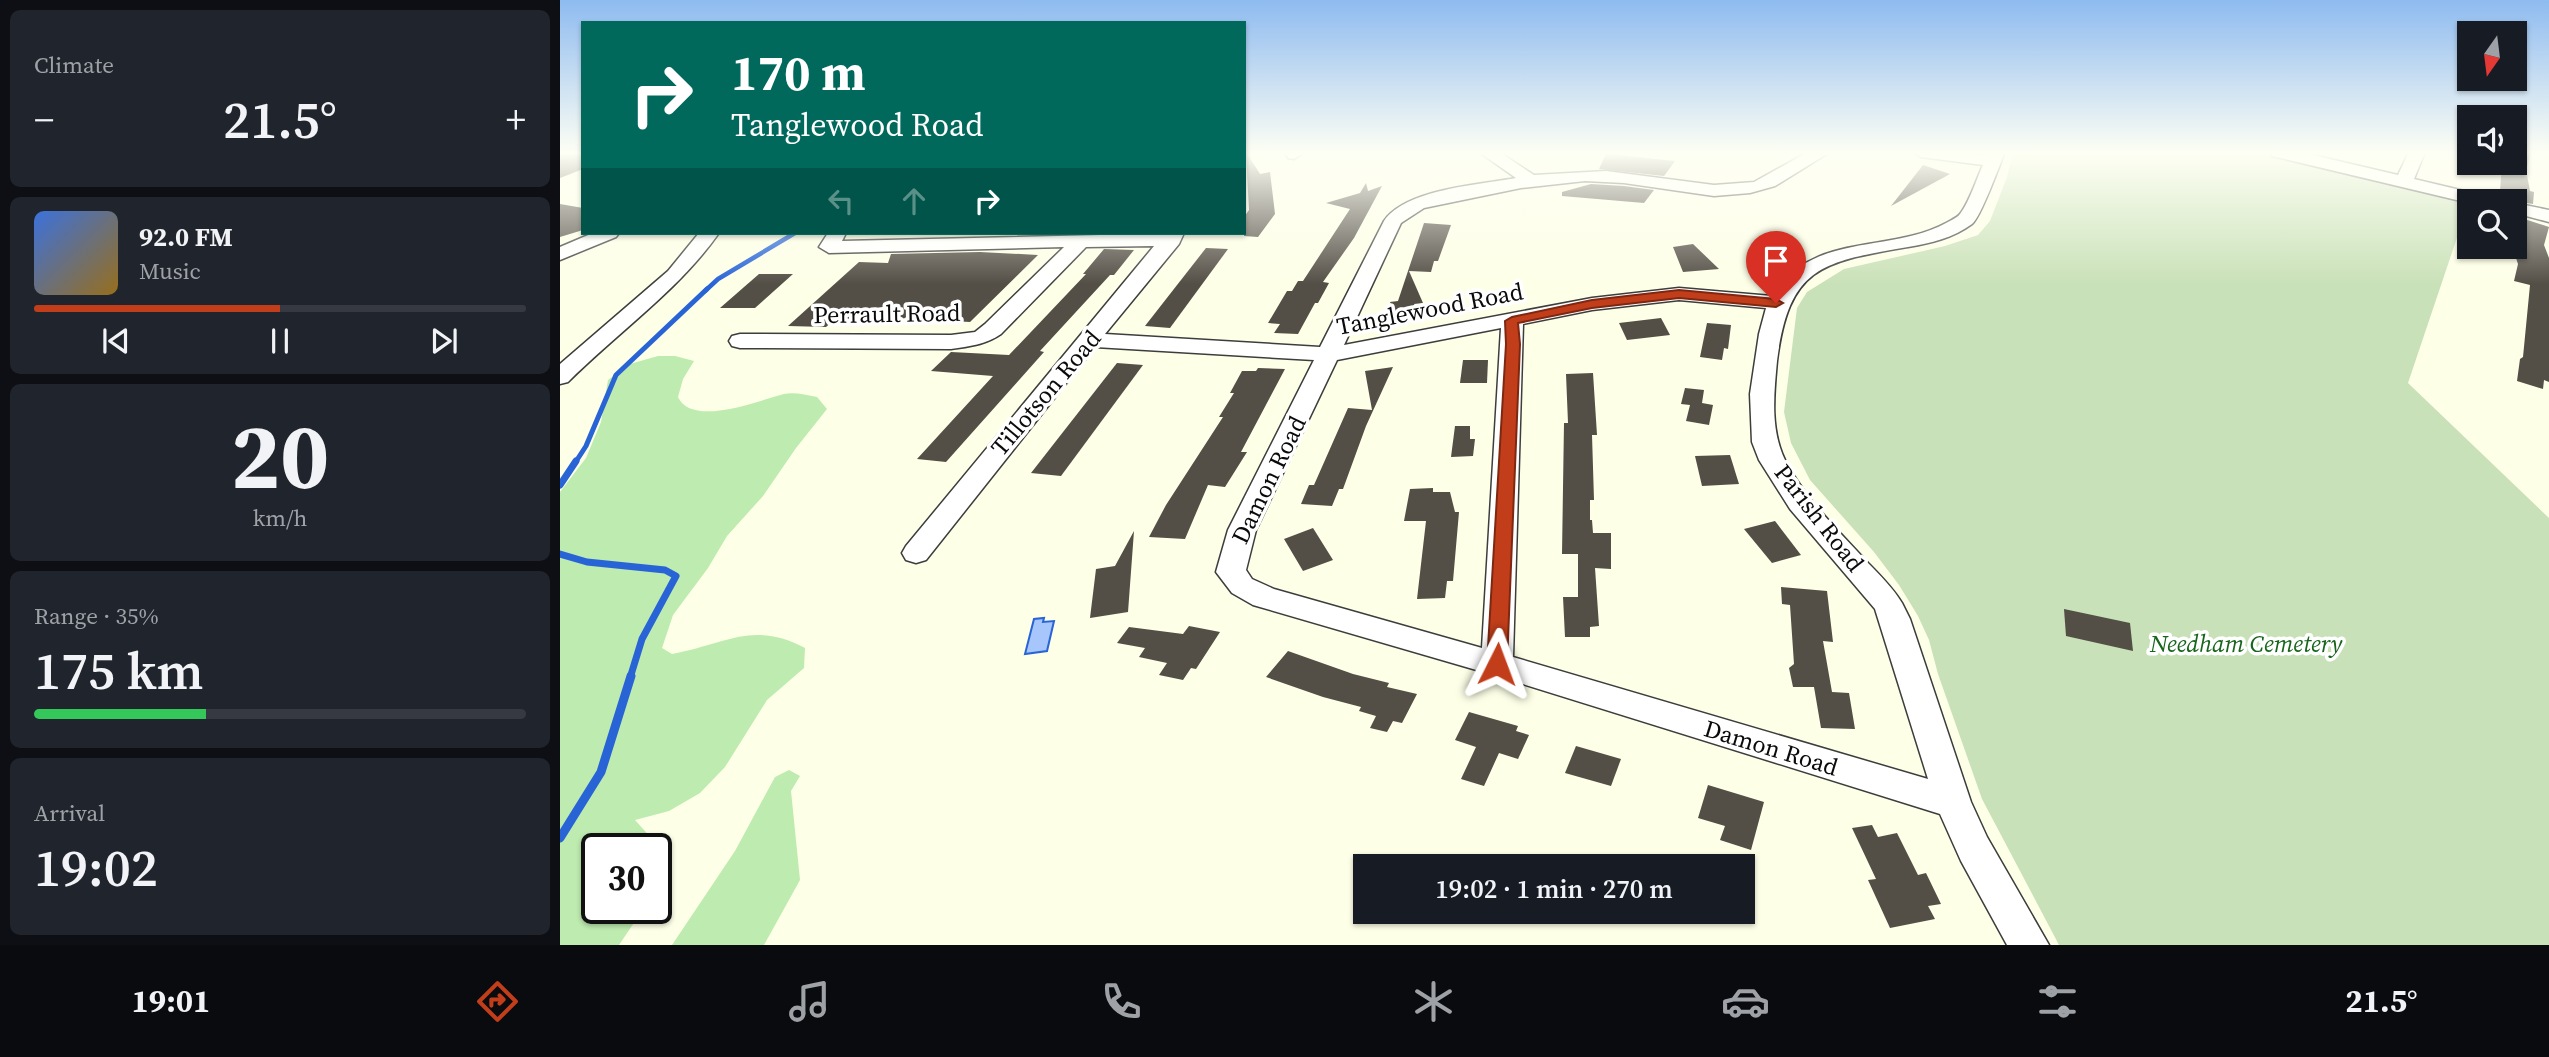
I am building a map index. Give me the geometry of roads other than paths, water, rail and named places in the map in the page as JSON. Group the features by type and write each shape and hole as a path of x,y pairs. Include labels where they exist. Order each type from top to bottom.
{"street":[{"name":"Damon Road","path":"1453,196 1413,204 1402,210 1393,221 1330,355 1242,530 1231,566 1235,580 1264,597 1497,664 1953,802"},
{"path":"1776,303 1793,282 1812,267 1841,256 1952,230 1967,219 1977,196"},
{"path":"2527,211 2549,216"},
{"path":"560,254 604,235"},
{"path":"560,377 597,341 675,275 708,235"},
{"path":"836,235 830,247 1174,237"},
{"name":"Tillotson Road","path":"916,553 1028,412 1091,340 1174,237"},
{"name":"Perrault Road","path":"740,341 951,341 981,338 1081,241"},
{"name":"Tanglewood Road","path":"1091,340 1330,355 1592,304 1679,294 1776,303"},
{"name":"Parish Road","path":"1776,303 1771,320 1763,387 1762,423 1766,445 1796,497 1887,603 1902,637 1953,802 1974,849 2029,945"},
{"path":"1497,664 1512,321"}],"water":[{"path":"1044,618 1043,622 1054,621 1047,651 1025,654 1034,619"}],"waterway":[{"path":"705,291 718,279 792,235"},
{"path":"575,463 586,446 616,375 707,289"},
{"path":"560,485 576,461"},
{"path":"560,554 587,562 665,570 676,576 642,639 630,678"},
{"path":"560,838 601,772 631,676"}],"park label":[{"name":"Needham Cemetery","path":"2246,644"}]}
